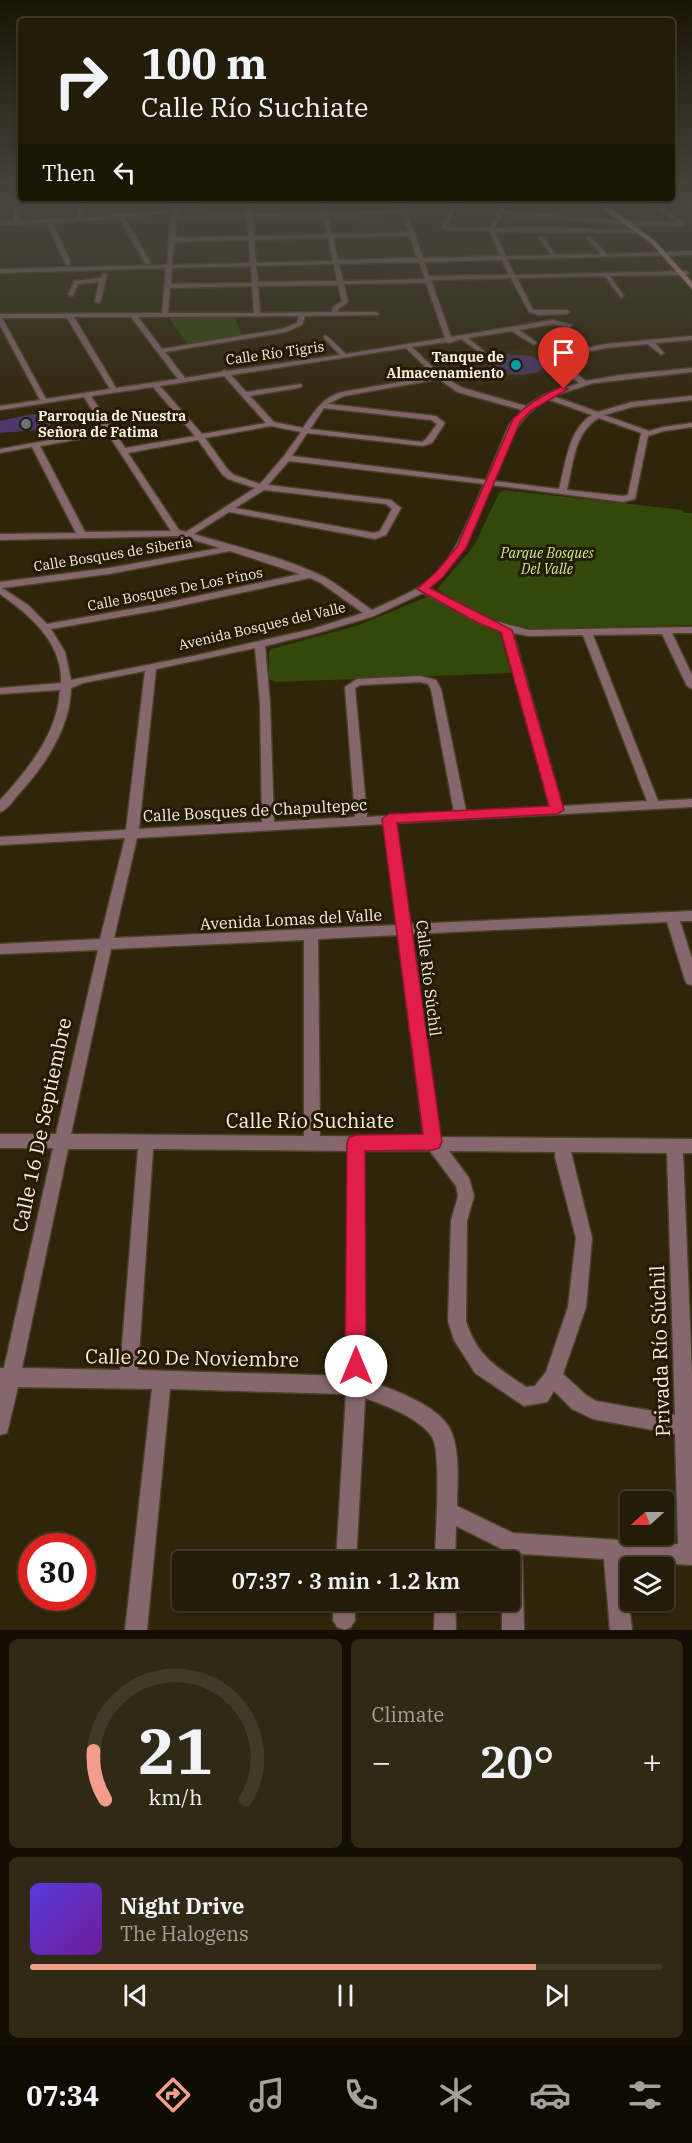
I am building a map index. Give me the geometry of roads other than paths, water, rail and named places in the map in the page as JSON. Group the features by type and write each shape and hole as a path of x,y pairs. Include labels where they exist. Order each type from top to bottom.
{"street":[{"path":"71,295 76,282 88,281"},
{"path":"98,302 102,281"},
{"path":"165,314 167,281"},
{"path":"167,286 383,281"},
{"path":"429,281 450,341"},
{"path":"517,281 531,311 538,313 567,312"},
{"path":"611,281 621,296"},
{"path":"335,314 335,308 345,302 341,283"},
{"path":"255,284 257,314"},
{"path":"161,351 276,333 300,324 303,313"},
{"path":"44,401 0,317 376,314"},
{"path":"69,315 114,390"},
{"path":"133,315 182,379"},
{"name":"Calle Río Tigris","path":"0,408 224,372 450,341 553,322 569,325"},
{"path":"513,329 534,343"},
{"path":"326,337 345,356"},
{"path":"463,338 482,352"},
{"path":"585,384 551,357 606,346 692,338"},
{"path":"649,341 661,353"},
{"path":"408,347 440,377 460,390 527,409"},
{"name":"Avenida Bosques del Valle","path":"0,691 80,680 260,645 371,614 423,589 461,548 513,425 527,409 548,396 585,384 692,370"},
{"path":"224,372 271,424"},
{"path":"187,535 262,487 287,458 322,406 332,398 342,394 440,377"},
{"path":"155,384 200,437 227,474 262,487 388,502 397,508 384,533 375,536 227,509"},
{"path":"244,395 298,386"},
{"path":"86,394 177,532"},
{"path":"548,396 647,433 692,425"},
{"path":"562,492 580,432 597,415 630,406 692,398"},
{"path":"124,451 271,424 306,431 423,444 429,441 441,423 436,419 322,406"},
{"path":"0,451 111,431"},
{"path":"287,458 623,499 632,497 642,438 647,433"},
{"path":"35,445 82,535"},
{"path":"0,537 177,532 311,575 324,581 371,614"},
{"name":"Calle Bosques de Siberia","path":"0,587 109,571 231,548"},
{"name":"Calle Bosques De Los Pinos","path":"45,627 165,606 311,575"},
{"path":"0,587 45,627 63,660 67,682 60,722 28,775 0,808"},
{"path":"423,589 482,621 507,630 529,633 692,630"},
{"path":"507,630 557,810"},
{"path":"666,631 692,686"},
{"path":"587,632 654,805"},
{"path":"260,645 265,703 268,825"},
{"name":"Calle 16 De Septiembre","path":"0,1426 5,1377 62,1142 132,834 151,667"},
{"path":"361,820 350,687 357,682 420,679 430,681 436,689 461,815"},
{"name":"Avenida Bosques del Valle","path":"0,683 67,682"},
{"name":"Calle Bosques de Chapultepec","path":"0,841 692,803"},
{"name":"Calle Río Súchil","path":"389,819 433,1142"},
{"name":"Avenida Lomas del Valle","path":"0,949 692,916"},
{"path":"672,917 692,980"},
{"path":"311,934 312,1142"},
{"name":"Calle Río Suchiate","path":"0,1141 433,1142 684,1146"},
{"path":"128,1380 146,1142"},
{"path":"433,1142 463,1183 466,1196 459,1221 457,1321 463,1340 481,1367 524,1397 540,1395 553,1377 577,1307 584,1238 563,1157 564,1144"},
{"path":"347,1551 356,1386 356,1143"},
{"name":"Privada Río Súchil","path":"684,1146 685,1425 690,1555"},
{"name":"Calle 20 De Noviembre","path":"5,1377 356,1386 416,1412 442,1434 447,1452 446,1511"},
{"path":"553,1377 579,1402 592,1410 685,1425"},
{"path":"136,1630 162,1381"},
{"path":"445,1551 446,1511 512,1543 690,1555"},
{"path":"512,1543 513,1630"},
{"path":"614,1549 621,1630"},
{"path":"445,1611 445,1630"}],"place":[{"name":"Tanque de Almacenamiento","path":"516,365"},
{"name":"Parroquia de Nuestra Señora de Fatima","path":"26,424"}],"park label":[{"name":"Parque Bosques Del Valle","path":"547,562"}]}
